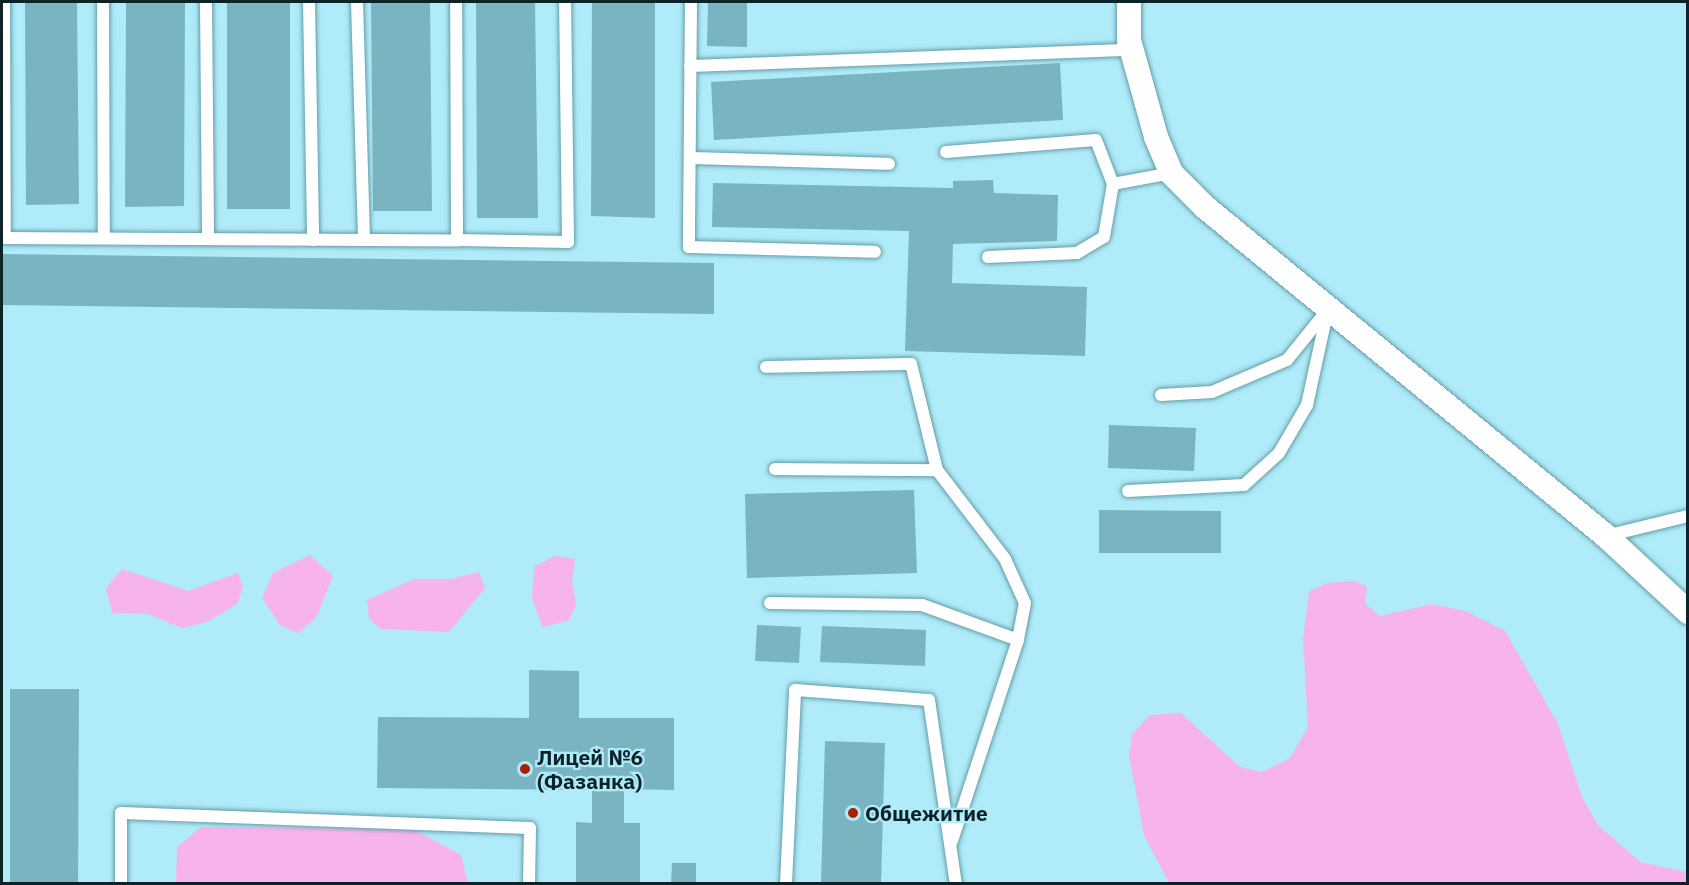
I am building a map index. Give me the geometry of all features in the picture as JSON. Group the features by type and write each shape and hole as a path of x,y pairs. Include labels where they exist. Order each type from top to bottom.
{"street":[{"path":"1129,2 1132,50 1156,137 1171,173 1206,208 1606,536 1688,612"}],"lane":[{"path":"4,2 3,238 568,242 565,2"},
{"path":"103,2 104,238"},
{"path":"206,2 208,239"},
{"path":"309,2 313,240"},
{"path":"357,2 363,240"},
{"path":"456,2 457,240"},
{"path":"691,2 689,247 875,252"},
{"path":"690,66 1132,50"},
{"path":"946,152 1096,140 1113,184 1104,237 1077,253 988,257"},
{"path":"690,158 889,164"},
{"path":"1113,184 1171,173"},
{"path":"1161,395 1212,392 1287,360 1328,309"},
{"path":"1128,491 1244,485 1279,453 1307,405 1328,309"},
{"path":"766,367 911,364 937,470 1005,559 1025,603 1018,640 951,845"},
{"path":"775,470 937,470"},
{"path":"1606,536 1688,516"},
{"path":"770,603 922,605 1018,640"},
{"path":"786,884 795,690 929,700 956,884"},
{"path":"121,884 121,813 530,828 529,884"}],"shaded area":[{"path":"310,555 333,576 316,618 298,633 280,625 262,598 273,573"},
{"path":"554,556 575,559 572,581 576,606 568,621 542,627 532,597 534,567"},
{"path":"122,569 188,591 238,573 243,587 237,604 207,622 182,628 148,614 112,613 106,588"},
{"path":"479,572 485,588 449,632 381,629 369,619 367,600 414,579 451,579"},
{"path":"1354,581 1367,586 1365,604 1380,616 1432,604 1465,611 1505,631 1558,724 1582,797 1598,825 1640,862 1687,872 1687,883 1169,883 1144,835 1129,756 1132,734 1150,715 1181,713 1240,767 1262,772 1290,758 1308,727 1303,639 1309,592 1327,583"},
{"path":"201,827 413,829 461,855 468,883 176,884 177,847"}],"building":[{"path":"25,2 77,2 79,204 26,205"},
{"path":"126,2 185,2 184,206 125,207"},
{"path":"227,2 290,2 290,209 227,209"},
{"path":"371,2 430,2 432,211 373,211"},
{"path":"476,2 535,2 538,218 477,218"},
{"path":"592,2 655,2 655,218 591,216"},
{"path":"708,2 747,2 747,47 707,46"},
{"path":"1060,63 1063,120 714,140 711,82"},
{"path":"993,180 994,193 1058,195 1057,241 953,244 952,283 1087,287 1085,356 905,351 909,231 712,227 713,183 953,188 953,181"},
{"path":"2,254 714,263 714,314 2,305"},
{"path":"1109,425 1196,428 1194,471 1108,468"},
{"path":"914,490 917,573 747,578 745,494"},
{"path":"1099,510 1221,511 1221,553 1099,553"},
{"path":"757,625 801,627 799,663 755,661"},
{"path":"822,626 926,630 925,666 820,662"},
{"name":"Лицей №6 (Фазанка)","path":"529,670 579,671 579,718 674,718 674,790 624,789 624,823 640,823 640,884 576,884 576,822 592,823 592,790 377,788 378,717 529,718"},
{"path":"10,689 79,689 78,884 10,884"},
{"name":"Общежитие","path":"825,741 885,743 881,884 821,884"},
{"path":"672,863 696,863 696,884 671,884"}],"place":[{"name":"Лицей №6 (Фазанка)","path":"525,769"},
{"name":"Общежитие","path":"853,813"}]}
